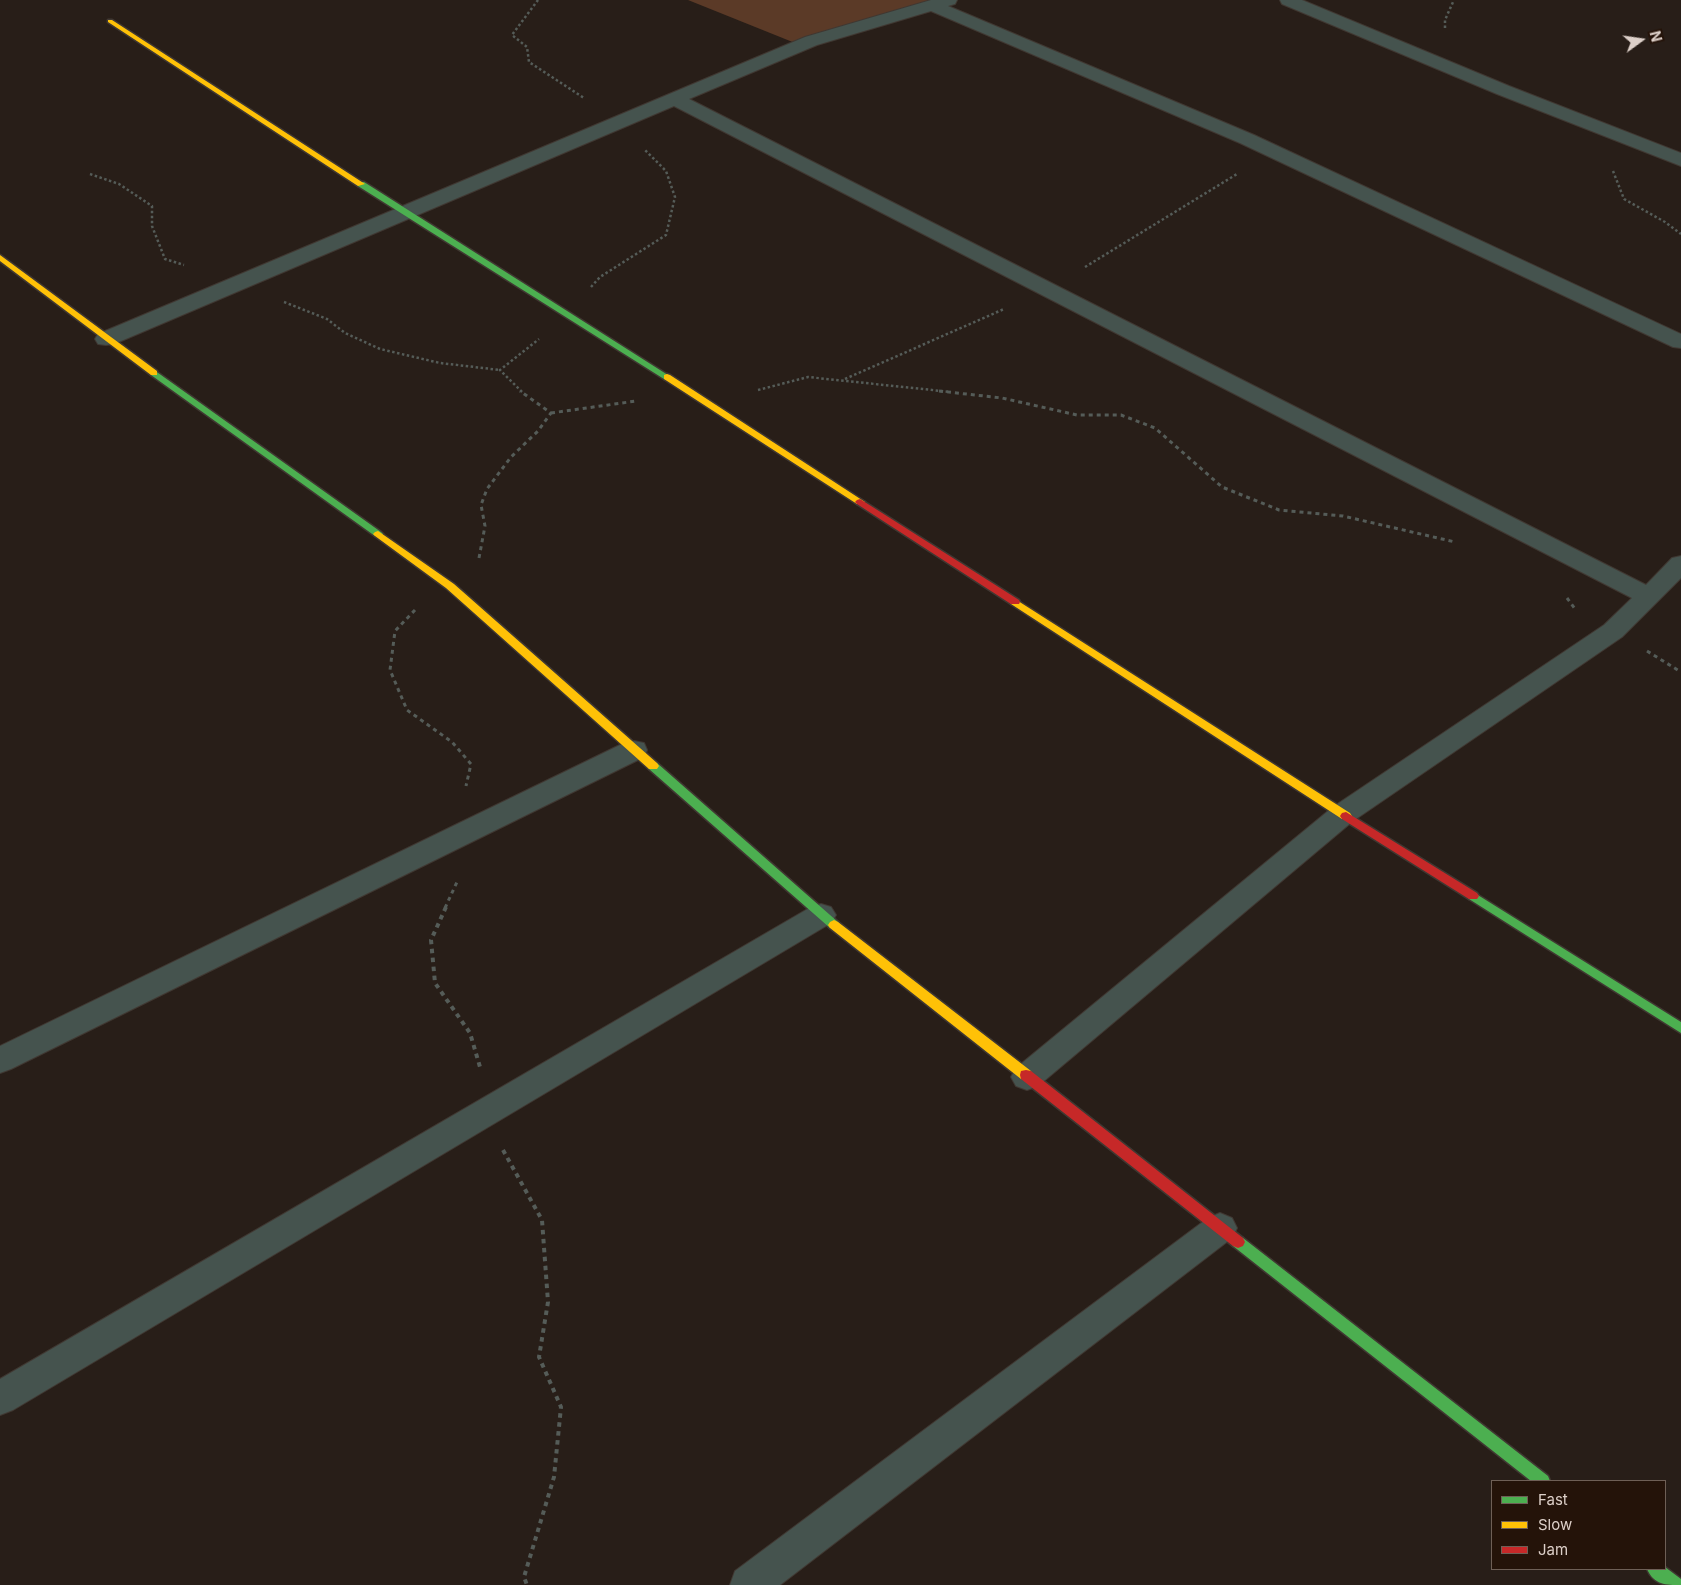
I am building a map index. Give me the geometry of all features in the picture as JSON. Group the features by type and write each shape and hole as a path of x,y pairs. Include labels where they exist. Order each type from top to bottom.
{"street":[{"path":"1288,0 1503,90 1681,160"},
{"path":"106,339 811,41 940,3 1247,139 1681,342"},
{"path":"110,21 406,213 694,394 1342,814 1681,1028"},
{"path":"675,99 1648,596"},
{"path":"0,257 106,339 450,586 821,915 1542,1480"},
{"path":"1027,1077 1342,814 1613,630 1681,564"},
{"path":"0,1060 634,750"},
{"path":"0,1398 821,915"},
{"path":"750,1585 1220,1228"},
{"path":"1656,1570 1676,1585"}],"path":[{"path":"538,0 512,36 526,47 529,62 587,100"},
{"path":"641,147 666,171 675,196 666,235 600,277 567,314 500,370 524,395 551,412 694,394 730,396 808,377 1002,398 1077,416 1121,415 1155,428 1222,487 1279,510 1343,516 1461,543"},
{"path":"466,789 471,764 452,742 407,710 390,670 395,631 420,604 478,568 485,526 480,506 487,489 511,457 538,431 551,412"},
{"path":"1566,597 1577,611 1613,630 1681,672"},
{"path":"457,877 457,884 431,940 435,983 470,1033 481,1071"},
{"path":"502,1146 504,1155 542,1220 548,1302 539,1357 561,1407 554,1477 524,1577 527,1585"}],"shaded area":[{"path":"688,0 947,0 805,47"}],"traffic: fast":[{"path":"361,184 667,377"},
{"path":"154,373 378,534"},
{"path":"653,766 834,925"},
{"path":"1473,896 1681,1028"},
{"path":"1238,1242 1542,1480"},
{"path":"1656,1570 1676,1585"}],"traffic: slow":[{"path":"110,21 361,184"},
{"path":"0,257 154,373"},
{"path":"667,377 860,502"},
{"path":"378,534 450,586 653,766"},
{"path":"1015,602 1346,816"},
{"path":"834,925 1026,1075"}],"traffic: jam":[{"path":"860,502 1015,602"},
{"path":"1346,816 1473,896"},
{"path":"1026,1075 1238,1242"}]}
